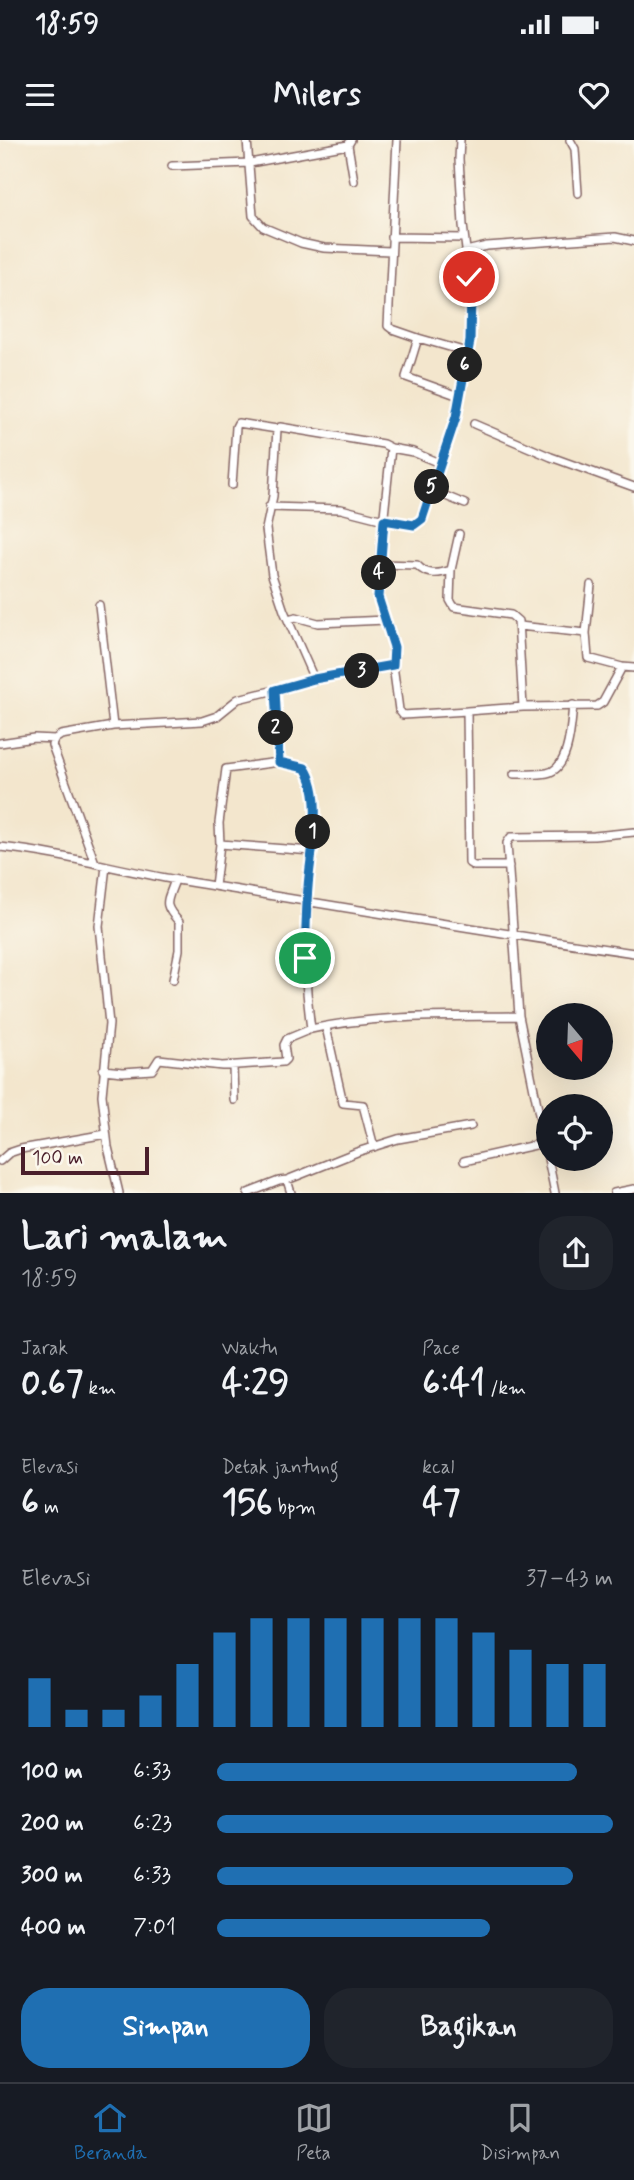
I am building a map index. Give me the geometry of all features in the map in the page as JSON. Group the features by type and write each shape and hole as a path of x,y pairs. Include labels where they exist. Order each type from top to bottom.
{"street":[{"path":"247,140 253,216 263,227 301,243 324,248 390,251"},
{"path":"397,140 390,251 389,328 467,352"},
{"path":"269,507 341,509 384,520 417,524 422,519 454,425 467,352 471,291 464,238 460,140"},
{"path":"570,140 575,149 578,193"},
{"path":"172,166 250,163 349,143 354,181"},
{"path":"391,237 464,238"},
{"path":"466,251 488,246 615,237 634,241"},
{"path":"418,338 406,377 459,396"},
{"path":"232,485 238,423 277,429 305,429 383,444 391,449 413,452 439,463"},
{"path":"474,424 551,457 634,487"},
{"path":"277,429 273,496 266,529 272,575 314,679"},
{"path":"391,449 378,597 394,647 393,665 399,710 403,715 523,706 600,705 622,667"},
{"path":"431,490 465,504"},
{"path":"459,534 451,570 452,606 515,617 519,626 523,706"},
{"path":"379,564 417,565 422,572 433,573 451,570"},
{"path":"591,585 586,633 588,658 634,668"},
{"path":"99,605 113,726"},
{"path":"288,619 296,617 318,623 386,620"},
{"path":"519,626 586,633"},
{"path":"0,743 34,738 55,739 61,735 113,726 202,721 217,716 238,699 314,679 393,665"},
{"path":"275,690 279,762"},
{"path":"514,774 550,773 559,766 567,749 573,705"},
{"path":"467,711 469,863 474,866 509,866"},
{"path":"55,739 53,751 95,863"},
{"path":"215,886 226,769 279,762 305,768 309,774 315,810 305,958 311,1029"},
{"path":"536,1097 519,1016 507,843 511,837 594,836 634,832"},
{"path":"219,844 312,851"},
{"path":"0,847 175,880 634,953"},
{"path":"106,866 99,926 109,1024 102,1095 106,1134 119,1193"},
{"path":"173,980 180,927 179,922 168,911 167,905 175,880"},
{"path":"103,1070 152,1070 159,1059 233,1066 283,1062 287,1039 311,1029 428,1017 519,1016"},
{"path":"326,1027 343,1103 363,1105 374,1147"},
{"path":"233,1066 234,1100"},
{"path":"248,1193 398,1139 471,1126"},
{"path":"0,1160 21,1149 106,1134"},
{"path":"464,1161 536,1145"},
{"path":"550,1171 555,1193"},
{"path":"287,1180 291,1193"},
{"path":"614,1193 634,1189"}],"route":[{"path":"305,958 314,793 305,768 279,762 275,690 314,679 393,665 394,647 378,597 384,520 414,525 422,519 456,417 470,341 469,277"}]}
